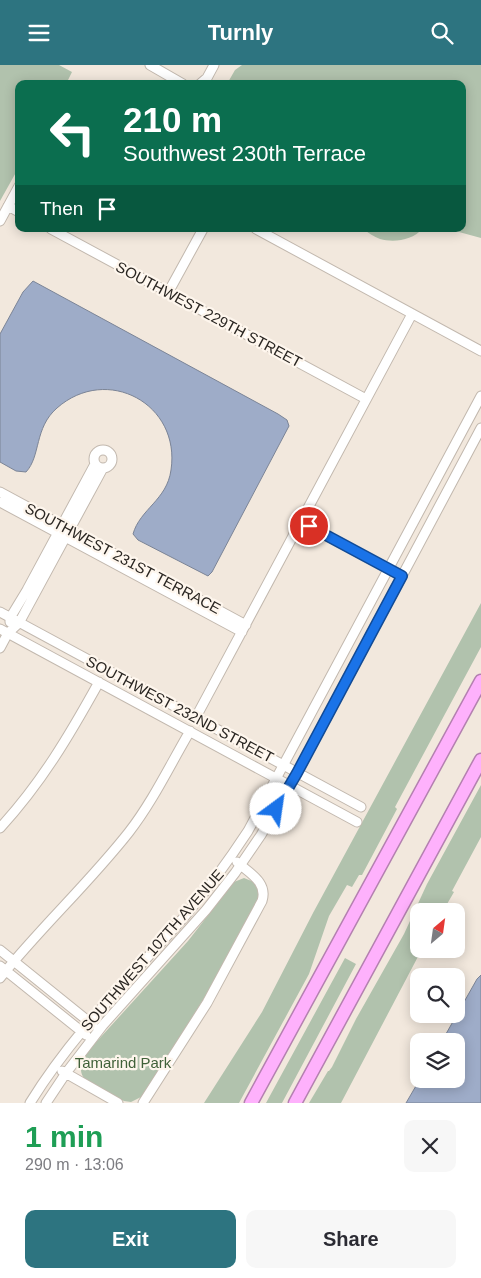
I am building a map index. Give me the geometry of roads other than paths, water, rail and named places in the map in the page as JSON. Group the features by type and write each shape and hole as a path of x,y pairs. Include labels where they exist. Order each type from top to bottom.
{"highway":[{"path":"251,1103 481,681"},
{"path":"295,1103 481,760"}],"street":[{"path":"150,65 176,80"},
{"path":"205,80 214,65"},
{"path":"0,221 15,193"},
{"path":"8,206 15,210"},
{"name":"SOUTHWEST 229TH STREET","path":"57,232 366,399"},
{"path":"169,291 201,232"},
{"path":"262,232 481,351"},
{"path":"196,717 412,314"},
{"name":"SOUTHWEST 107TH AVENUE","path":"30,1103 55,1066 89,1022 186,915 231,857 256,817 481,396"},
{"name":"SOUTHWEST 107TH AVENUE","path":"46,1103 99,1030 197,921 261,835 290,786 481,428"},
{"path":"0,648 4,631 10,618 63,531 99,466"},
{"name":"SOUTHWEST 231ST TERRACE","path":"0,492 63,531 244,629"},
{"name":"SOUTHWEST 231ST TERRACE","path":"0,502 63,531"},
{"path":"301,521 402,576"},
{"path":"4,631 19,623 63,531"},
{"name":"SOUTHWEST 232ND STREET","path":"0,612 361,807"},
{"name":"SOUTHWEST 232ND STREET","path":"4,631 357,822"},
{"path":"0,828 27,797 56,756 99,682"},
{"path":"92,1040 2,972 104,862 130,831 156,792 190,731"},
{"path":"143,1103 206,1003 262,901 264,893 261,884 231,857"},
{"path":"0,950 99,1030"},
{"path":"55,1066 118,1103"}],"water":[{"path":"33,281 287,420 289,426 212,572 208,576 138,540 133,534 136,525 164,489 169,480 171,470 171,447 164,426 153,410 136,398 118,391 97,390 77,395 57,408 50,416 41,433 31,465 26,472 16,471 0,462 0,334 23,292"},
{"path":"481,975 481,1103 406,1103 415,1088 465,1088 465,1033 447,1033 452,1023 465,1023 465,1000"}],"park label":[{"name":"Tamarind Park","path":"123,1062"}]}
